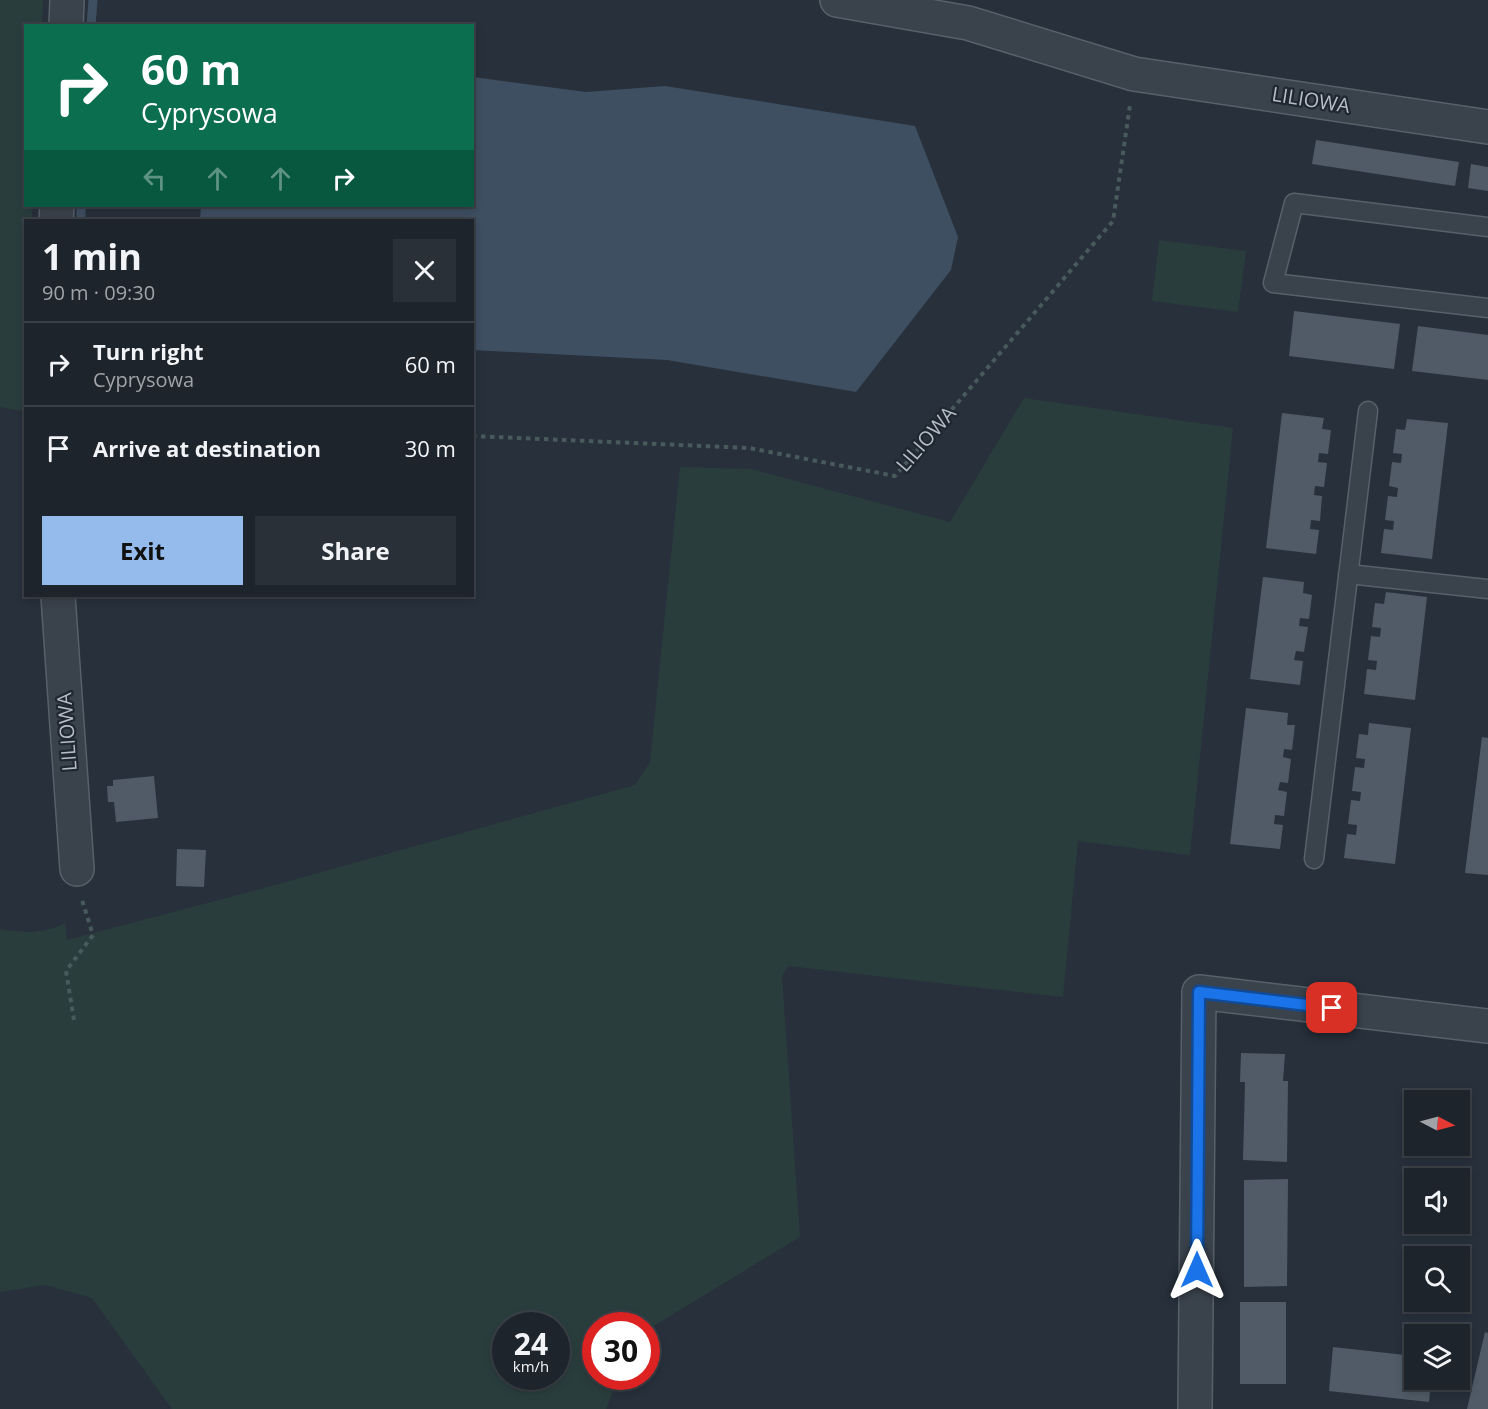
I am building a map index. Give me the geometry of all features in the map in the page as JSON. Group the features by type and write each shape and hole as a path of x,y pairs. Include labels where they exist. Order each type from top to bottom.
{"street":[{"path":"66,24 67,0"},
{"name":"LILIOWA","path":"837,0 968,23 1134,74 1488,127"},
{"name":"LILIOWA","path":"58,597 77,869"},
{"path":"1196,1409 1199,992 1488,1026"}],"lane":[{"path":"1488,227 1294,203 1273,283 1488,308"},
{"path":"1314,859 1368,411"},
{"path":"1348,574 1488,589"}],"path":[{"name":"LILIOWA","path":"474,436 749,448 895,476 1113,221 1134,74"},
{"path":"74,1020 66,971 93,935 77,885 77,869"}],"shaded area":[{"path":"0,0 43,0 42,24 24,24 24,207 32,207 32,219 24,219 22,411 0,407"},
{"path":"1159,240 1246,251 1238,312 1152,301"},
{"path":"1024,398 1233,428 1190,855 1078,841 1063,997 788,966 782,976 800,1237 660,1322 660,1312 582,1312 582,1390 614,1390 606,1409 172,1409 92,1298 45,1285 0,1292 0,929 33,932 65,923 67,940 635,785 650,762 680,467 751,469 950,522"}],"water":[{"path":"474,77 586,92 665,86 915,126 958,237 951,270 856,392 667,360 474,350 474,219 200,219 201,207 474,207"}],"building":[{"path":"1316,140 1459,162 1455,186 1312,164"},
{"path":"1471,164 1488,167 1488,191 1468,188"},
{"path":"1294,311 1400,324 1394,369 1289,356"},
{"path":"1418,326 1488,335 1488,380 1412,371"},
{"path":"1282,413 1324,418 1322,429 1331,430 1328,454 1319,453 1318,462 1327,463 1324,487 1315,486 1314,495 1322,496 1320,521 1311,520 1310,529 1319,530 1316,554 1266,548"},
{"path":"1407,419 1448,423 1432,559 1381,553 1384,529 1393,530 1394,521 1385,520 1388,496 1397,497 1398,488 1389,486 1392,462 1401,463 1402,454 1393,453 1396,429 1405,430"},
{"path":"1263,577 1304,582 1303,593 1312,595 1309,619 1300,618 1299,626 1308,627 1304,652 1296,651 1294,660 1303,661 1300,685 1250,679"},
{"path":"1386,592 1427,597 1415,700 1364,694 1367,669 1376,670 1377,661 1368,660 1371,636 1380,637 1381,628 1372,627 1375,603 1384,604"},
{"path":"1246,708 1288,713 1287,725 1295,725 1292,750 1284,749 1283,757 1291,759 1288,783 1280,782 1278,790 1287,792 1284,816 1275,815 1274,824 1283,825 1280,849 1230,844"},
{"path":"1369,723 1411,728 1395,864 1344,858 1347,834 1356,835 1357,825 1348,824 1351,800 1360,801 1361,792 1352,791 1355,767 1364,768 1365,759 1356,758 1359,734 1368,735"},
{"path":"1482,737 1488,738 1488,875 1465,873"},
{"path":"154,776 158,818 116,822 114,802 108,802 107,786 113,786 113,780"},
{"path":"177,849 206,850 204,887 176,886"},
{"path":"1241,1053 1285,1054 1283,1081 1288,1081 1287,1162 1243,1160 1245,1082 1240,1082"},
{"path":"1288,1179 1287,1286 1244,1287 1244,1180"},
{"path":"1240,1302 1286,1302 1286,1384 1240,1384"},
{"path":"1485,1332 1488,1333 1488,1409 1467,1409"},
{"path":"1333,1347 1404,1355 1404,1390 1430,1390 1429,1402 1329,1391"}],"waterway":[{"path":"91,24 93,0"},
{"path":"81,207 81,219"}],"route":[{"path":"1197,1270 1199,992 1332,1008"}]}
